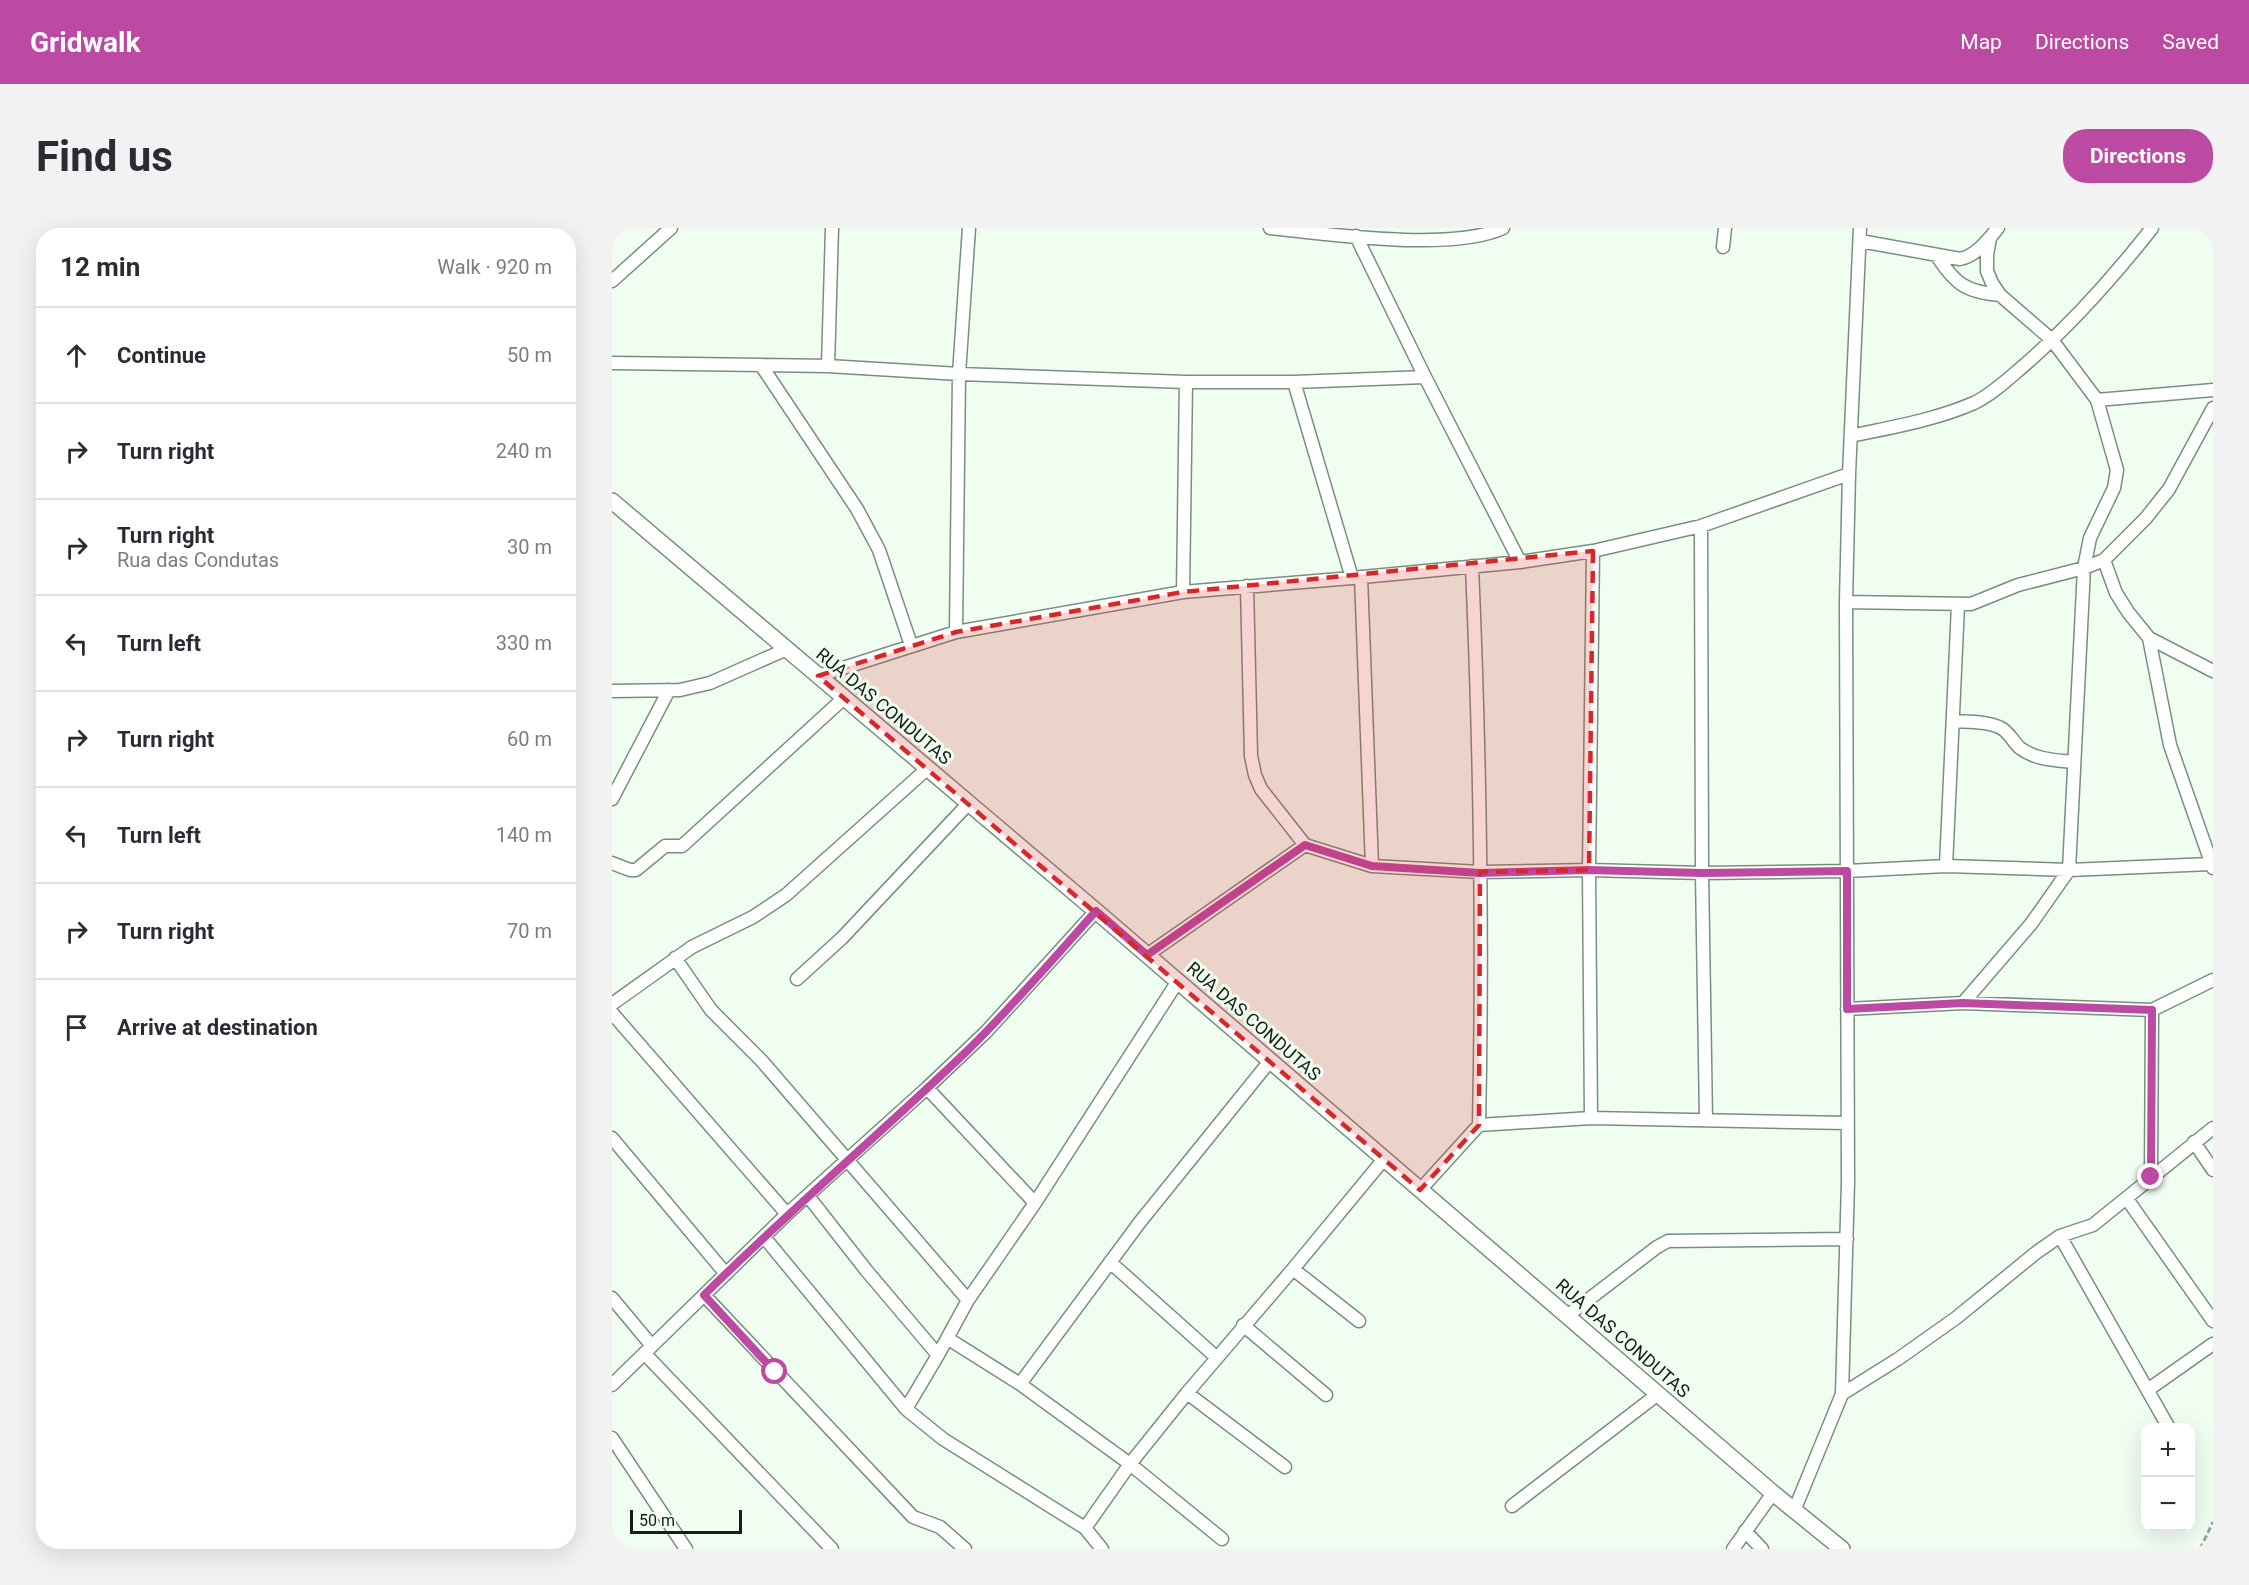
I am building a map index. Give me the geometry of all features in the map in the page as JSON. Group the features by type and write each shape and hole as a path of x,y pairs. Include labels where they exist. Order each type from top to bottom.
{"street":[{"path":"612,281 670,228"},
{"path":"828,366 832,228"},
{"path":"956,632 959,375 969,228"},
{"path":"1270,228 1356,236 1417,233 1474,236 1492,233 1503,228"},
{"path":"1724,247 1725,228"},
{"path":"1794,1511 1842,1394 1847,1239 1846,602 1860,228"},
{"path":"1860,241 1959,259 1967,257 1990,238 1998,228"},
{"path":"1851,436 1948,413 1976,402 2002,385 2052,340 2113,278 2152,228"},
{"path":"1356,236 1520,562"},
{"path":"1963,1003 2031,924 2069,870 2084,568 2090,538 2114,488 2117,470 2097,400 2052,340 2000,295 1987,272 1990,238"},
{"path":"1937,256 1959,284 1982,294 2000,295"},
{"path":"612,363 828,366 959,375 1186,382 1294,382 1425,377"},
{"path":"761,365 839,480 879,550 911,645"},
{"path":"1183,592 1186,382"},
{"path":"1294,382 1356,578 1372,866"},
{"path":"2097,400 2213,390"},
{"path":"1846,602 1971,604 2018,585 2084,568 2104,560 2146,518 2169,489 2213,408"},
{"path":"819,676 956,632 1183,592 1520,562 1593,551 1701,526 1849,474"},
{"name":"RUA DAS CONDUTAS","path":"612,501 1178,981 1794,1511 1842,1549"},
{"path":"1701,526 1702,873 1706,1120"},
{"path":"1591,1118 1589,870 1593,551"},
{"path":"2104,560 2116,593 2149,638 2213,670"},
{"path":"1420,1190 1479,1125 1481,1030 1478,701 1472,566"},
{"path":"1247,586 1251,756 1255,775 1261,789 1305,845 1372,866 1480,873 1589,870 1702,873 1847,871 1947,866 2069,870 2212,866 2170,745 2149,638"},
{"path":"1947,866 1958,605"},
{"path":"612,691 680,690 710,682 787,649"},
{"path":"612,799 669,690"},
{"path":"612,863 636,870 665,846 682,846 844,698"},
{"path":"1954,721 1991,724 2003,729 2020,747 2034,757 2074,762"},
{"path":"612,1004 692,947 753,917 786,896 928,768"},
{"path":"797,979 842,938 969,803"},
{"path":"1147,955 1305,845"},
{"path":"612,1386 787,1214 986,1032 1096,911"},
{"path":"675,958 711,1010 761,1060 968,1300"},
{"path":"1847,1009 1963,1003 2152,1010 2213,980"},
{"path":"906,1409 968,1300 1035,1203 1178,981"},
{"path":"2151,1177 2152,1010"},
{"path":"612,1013 787,1214"},
{"path":"1020,1384 1110,1262 1270,1061"},
{"path":"927,1088 1035,1203"},
{"path":"1479,1125 1591,1118 1847,1123"},
{"path":"1842,1394 1927,1339 2060,1236 2093,1225 2213,1128"},
{"path":"612,1138 726,1274"},
{"path":"2194,1142 2213,1170"},
{"path":"1085,1528 1130,1464 1216,1357 1384,1159"},
{"path":"808,1196 866,1270 938,1355"},
{"path":"2127,1199 2213,1321"},
{"path":"2060,1236 2166,1423"},
{"path":"764,1238 906,1409 943,1439 1085,1528 1102,1549"},
{"path":"1567,1316 1668,1241 1847,1239"},
{"path":"1110,1262 1216,1357"},
{"path":"1293,1269 1359,1321"},
{"path":"704,1295 913,1517 940,1527 965,1549"},
{"path":"612,1298 648,1350 832,1549"},
{"path":"1243,1326 1326,1395"},
{"path":"947,1338 1020,1384 1130,1464 1222,1539"},
{"path":"2149,1389 2213,1344"},
{"path":"1187,1393 1285,1467"},
{"path":"1512,1506 1658,1394"},
{"path":"612,1438 686,1549"},
{"path":"1733,1549 1773,1493"},
{"path":"1745,1531 1762,1549"}],"path":[{"path":"2200,1549 2213,1522"}],"highlighted area":[{"path":"1593,551 1589,870 1480,872 1479,1125 1420,1190 818,676 956,632 1183,592"}],"route":[{"path":"775,1372 704,1295 787,1214 986,1032 1096,911 1147,955 1305,845 1372,866 1480,873 1589,870 1702,873 1847,871 1847,1009 1963,1003 2152,1010 2151,1177"}]}
